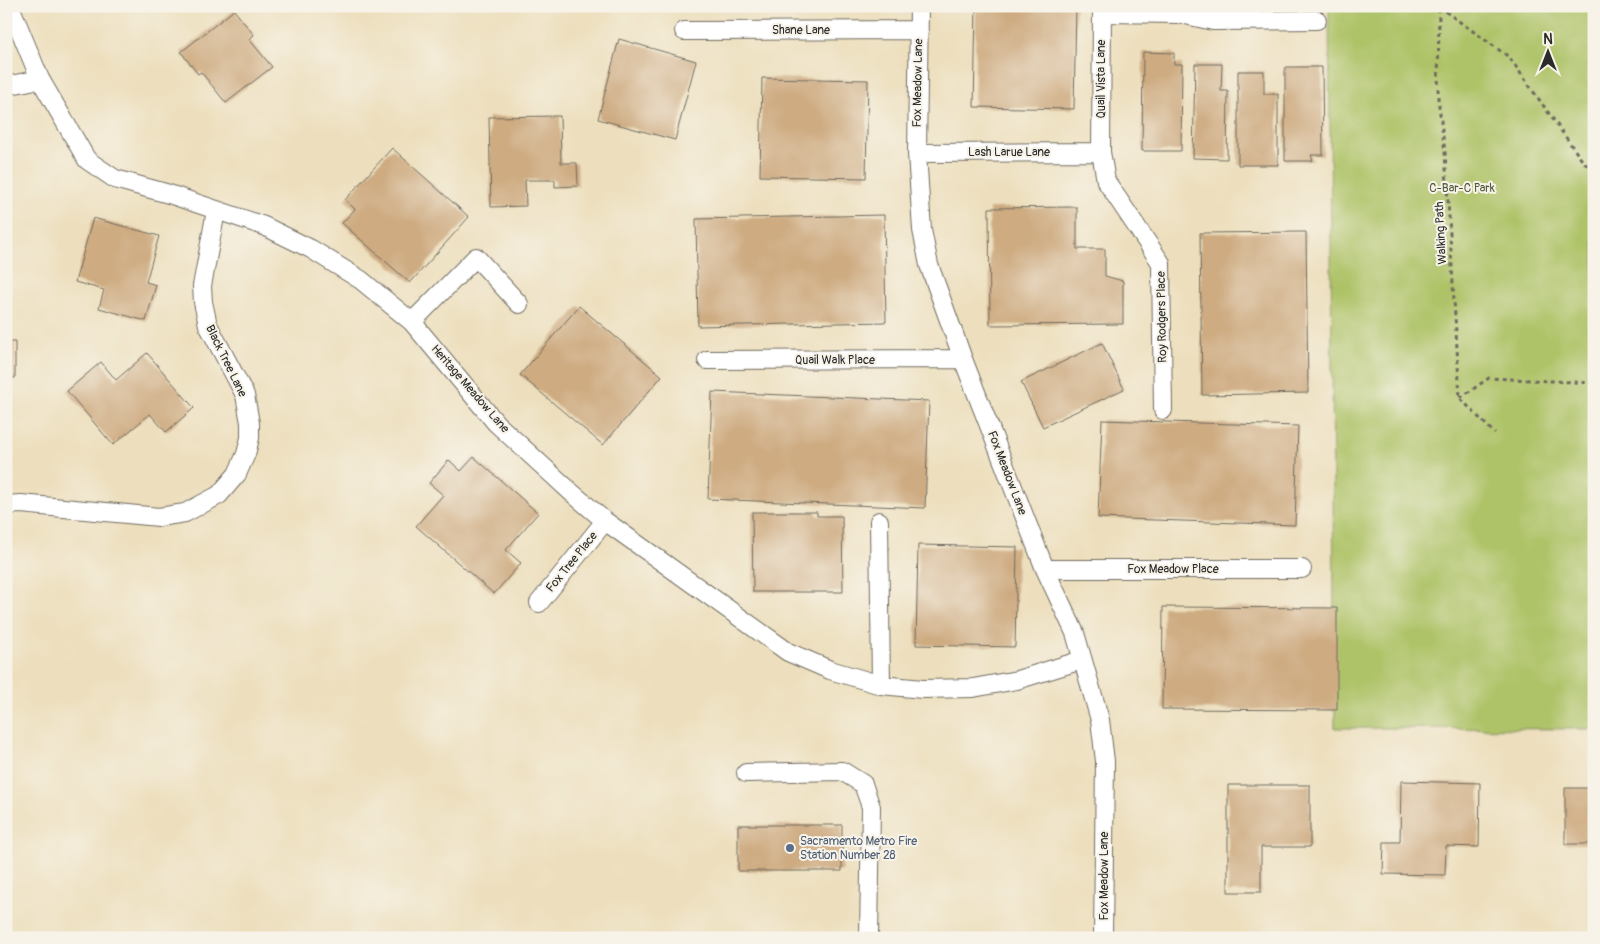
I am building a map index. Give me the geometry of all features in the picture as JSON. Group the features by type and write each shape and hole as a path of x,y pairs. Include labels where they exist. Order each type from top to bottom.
{"lane":[{"name":"Heritage Meadow Lane","path":"10,6 40,79 87,160 115,179 169,194 264,226 311,249 360,280 412,322 496,423 605,521 788,652 830,670 881,685 923,689 973,688 1017,680 1082,660"},
{"name":"Fox Meadow Lane","path":"919,6 918,153 922,230 929,265 963,359 1045,569 1075,633 1100,720 1105,761 1103,938"},
{"path":"1102,9 1181,14 1213,21 1317,20"},
{"name":"Quail Vista Lane","path":"1101,152 1102,9"},
{"name":"Shane Lane","path":"684,30 919,30"},
{"path":"6,86 40,79"},
{"name":"Lash Larue Lane","path":"918,153 1101,152"},
{"name":"Roy Rodgers Place","path":"1101,152 1106,181 1161,263 1163,410"},
{"name":"Black Tree Lane","path":"6,506 21,504 159,517 185,513 218,495 237,474 246,454 250,438 250,423 245,395 208,324 203,302 202,286 216,211"},
{"path":"412,322 476,257 519,304"},
{"name":"Quail Walk Place","path":"707,360 963,359"},
{"name":"Fox Tree Place","path":"539,603 605,521"},
{"path":"879,521 881,685"},
{"name":"Fox Meadow Place","path":"1045,569 1302,568"},
{"path":"746,773 842,772 863,784 871,807 869,938"}],"path":[{"name":"Walking Path","path":"1439,7 1509,57 1584,163 1594,170"},
{"name":"Walking Path","path":"1439,7 1438,98 1445,152 1460,398"},
{"path":"1495,434 1460,398 1489,378 1594,383"}],"green space":[{"name":"C-Bar-C Park","path":"1329,6 1594,6 1594,729 1335,728"}],"building":[{"path":"976,6 1076,6 1074,109 974,107"},
{"path":"234,10 254,35 249,39 272,67 226,103 201,72 198,74 181,52"},
{"path":"619,39 696,61 675,140 598,119"},
{"path":"1143,52 1174,53 1174,64 1182,64 1181,151 1142,151"},
{"path":"1195,64 1222,64 1221,91 1228,91 1227,159 1193,158"},
{"path":"1285,67 1322,67 1323,155 1311,155 1313,161 1285,161"},
{"path":"1238,71 1264,71 1264,94 1278,94 1278,165 1238,165"},
{"path":"762,78 868,80 866,178 760,176"},
{"path":"560,116 561,163 577,163 578,186 555,187 555,180 525,180 526,206 491,207 489,117"},
{"path":"392,148 469,217 410,283 342,223 355,209 345,200"},
{"path":"1077,207 1077,249 1105,249 1105,276 1123,281 1123,324 990,325 989,208"},
{"path":"884,215 886,322 698,326 696,219"},
{"path":"93,218 159,236 146,282 156,285 146,321 99,308 104,290 75,282"},
{"path":"1306,232 1308,393 1202,395 1200,233"},
{"path":"579,306 662,376 603,445 520,375"},
{"path":"6,342 15,342 15,378 6,378"},
{"path":"1102,343 1124,389 1043,427 1021,382"},
{"path":"147,353 194,408 166,432 150,414 113,445 67,391 101,362 116,380"},
{"path":"712,392 929,401 925,508 708,499"},
{"path":"1102,420 1298,426 1295,525 1098,518"},
{"path":"474,457 538,513 506,550 521,563 494,594 416,526 443,495 429,483 449,460 461,471"},
{"path":"752,512 817,512 817,516 842,516 843,592 753,592"},
{"path":"918,545 1017,547 1015,647 916,645"},
{"path":"1163,607 1337,608 1337,710 1162,709"},
{"path":"1401,781 1480,783 1479,847 1446,846 1445,875 1383,874 1384,842 1400,842"},
{"path":"1228,785 1310,785 1310,847 1261,847 1261,892 1228,892"},
{"path":"1565,788 1594,788 1594,844 1565,844"},
{"name":"Sacramento Metro Fire Station Number 28","path":"738,825 842,825 842,871 738,871"}],"place":[{"name":"Sacramento Metro Fire Station Number 28","path":"790,848"}]}
